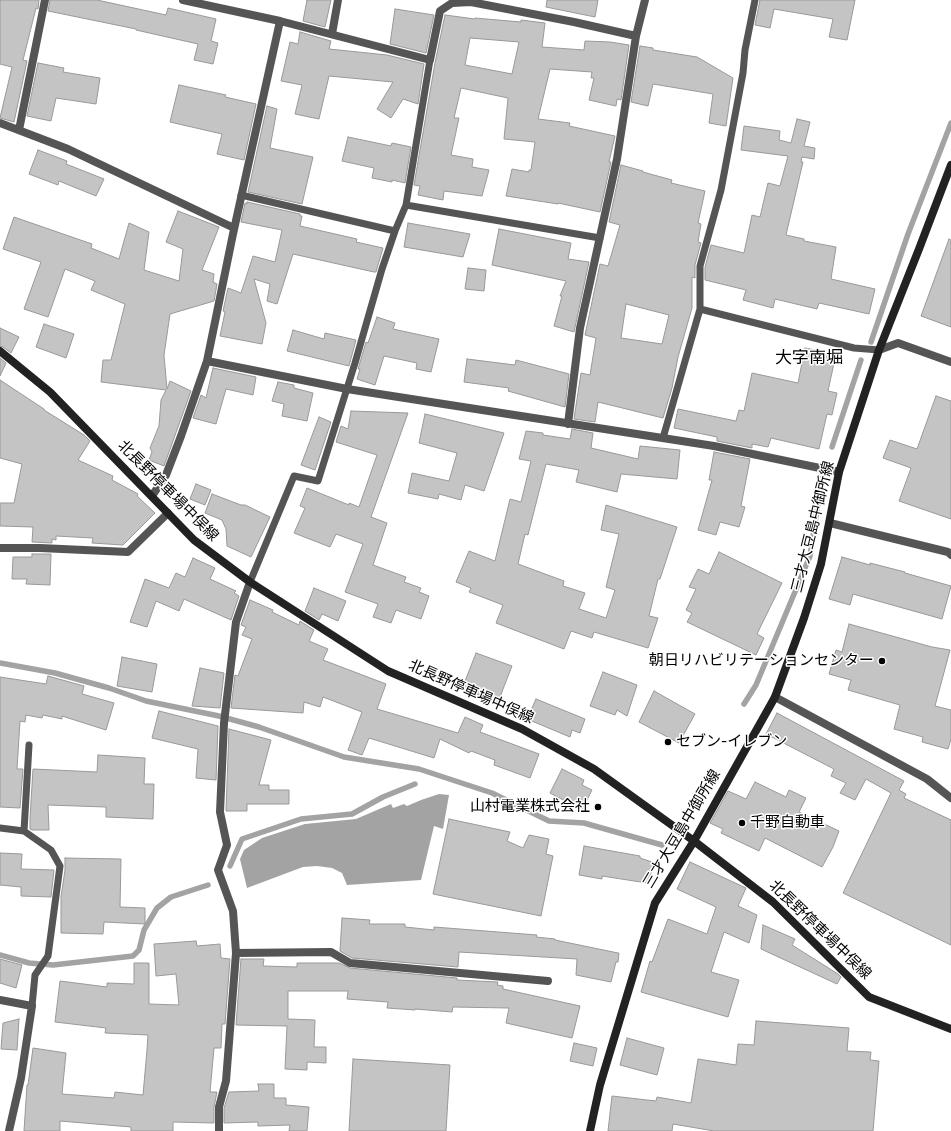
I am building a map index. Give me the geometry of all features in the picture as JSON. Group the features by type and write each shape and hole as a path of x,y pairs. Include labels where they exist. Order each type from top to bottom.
{"main road":[{"name":"三才大豆島中御所線","path":"590,1131 600,1085 655,903 694,841 775,697 804,618 821,564 839,472 878,350 951,165"},
{"name":"北長野停車場中俣線","path":"0,351 50,392 194,540 250,582 388,671 522,729 588,766 694,841 773,902 869,997 951,1029"}],"street":[{"path":"18,130 45,0"},
{"path":"183,0 280,21 430,60 440,11 452,3 484,2 636,36"},
{"path":"332,34 338,0"},
{"path":"568,424 580,328 617,159 636,36 645,0"},
{"path":"152,496 166,475 207,361 241,195 280,21"},
{"path":"0,123 68,149 234,228"},
{"path":"878,350 898,343 951,362"},
{"path":"207,361 347,390 714,446 839,472"},
{"path":"0,548 40,548 128,552 168,513"},
{"path":"830,523 948,552 951,555"},
{"path":"219,1131 219,1107 226,1081 236,953 233,911 218,870 227,845 220,812 224,723 236,622 250,582"},
{"path":"775,697 927,779 951,798"},
{"path":"236,953 331,952 350,963 548,981"},
{"path":"0,1000 32,1006 21,1078 9,1131"}],"lane":[{"path":"663,438 700,309 700,266 722,190 743,73 745,50 755,0"},
{"path":"250,582 294,476 318,481 347,390 382,269 406,205 430,60"},
{"path":"241,195 395,231"},
{"path":"406,205 600,238"},
{"path":"700,309 854,348 878,350"},
{"path":"24,831 29,745"},
{"path":"0,828 24,831 51,850 60,866 48,956 35,975 32,1006"}],"path":[{"path":"811,506 821,509"}],"shaded area":[{"path":"439,794 449,795 443,829 434,826 421,880 347,885 342,873 332,868 317,866 303,867 247,888 240,859 244,850 262,838 305,824 356,819 391,804 393,808 404,804 407,806"}],"building":[{"path":"0,0 39,0 38,9 36,8 23,60 27,61 14,122 0,118 12,67 0,64"},
{"path":"50,0 97,0 166,15 168,8 216,19 211,41 218,43 213,64 194,60 198,44 136,29 48,11"},
{"path":"307,0 331,0 325,27 303,21"},
{"path":"547,0 598,0 595,17 546,7"},
{"path":"760,0 855,0 847,40 829,37 833,19 774,9 770,28 755,25"},
{"path":"395,9 434,15 426,53 390,44"},
{"path":"445,15 475,19 521,22 521,20 545,23 542,47 584,50 585,41 610,42 629,45 621,100 617,99 616,106 589,100 594,78 591,78 592,72 550,69 538,119 570,123 569,126 615,136 600,212 558,203 506,196 512,169 529,172 529,170 531,170 535,142 504,139 508,98 461,88 454,118 459,118 451,155 473,159 472,167 489,170 482,196 444,191 443,200 418,195 420,186 414,185 435,63","holes":["470,38 519,42 512,74 465,65"]},
{"path":"300,32 331,41 329,49 387,55 424,64 418,104 403,99 391,118 377,109 393,82 329,76 319,119 295,114 302,85 281,81 290,42 298,44"},
{"path":"640,46 653,48 653,50 697,57 733,78 726,126 709,123 713,94 653,84 648,106 631,102"},
{"path":"38,63 64,68 63,72 100,78 96,104 56,98 51,121 27,116"},
{"path":"179,85 226,95 225,97 256,104 244,160 217,154 222,134 170,122"},
{"path":"267,106 277,109 270,148 313,157 302,204 248,192"},
{"path":"797,119 810,122 804,146 815,148 814,159 802,157 801,162 803,162 786,235 804,239 804,241 836,247 831,279 875,289 869,314 819,303 817,309 775,299 773,308 743,300 746,290 705,280 705,267 711,245 744,253 752,215 760,217 768,183 780,186 788,156 741,150 744,126 780,131 779,140 791,143"},
{"path":"348,137 391,146 392,143 411,147 405,183 372,178 374,168 342,161"},
{"path":"38,150 67,161 66,164 104,179 96,196 59,181 58,185 29,174"},
{"path":"621,165 672,180 671,183 705,191 698,223 701,224 698,242 701,243 695,265 695,278 692,277 692,308 663,418 598,402 595,422 574,419 581,373 590,375 596,338 585,335 600,264 608,266 620,225 609,222","holes":["626,304 669,315 662,344 621,338"]},
{"path":"247,202 300,214 300,216 302,216 300,226 357,239 356,242 383,248 376,272 293,254 277,304 267,301 270,284 254,279 266,323 262,344 220,336 228,288 241,293 253,256 275,262 282,230 241,222 245,203 247,204"},
{"path":"178,211 219,227 202,270 214,274 213,282 217,284 214,301 170,314 164,355 167,389 170,381 191,391 164,466 149,460 152,452 150,448 159,426 161,400 166,390 101,382 103,360 111,360 125,304 91,290 95,281 65,269 48,317 24,309 41,262 3,249 14,217 92,244 91,248 119,259 129,223 149,232 144,270 179,281 183,249 166,242"},
{"path":"408,223 470,234 463,257 404,247"},
{"path":"499,229 571,243 568,259 589,262 574,332 554,326 562,296 560,296 566,281 492,265"},
{"path":"949,239 951,240 951,327 921,316"},
{"path":"468,268 486,270 484,291 465,289"},
{"path":"377,317 395,323 393,329 439,339 431,372 416,369 417,363 384,356 375,385 357,379 360,369 358,369 366,342 368,343"},
{"path":"44,324 74,334 66,358 36,347"},
{"path":"0,328 19,337 11,353 0,346"},
{"path":"293,330 324,339 325,333 356,340 349,366 287,351"},
{"path":"805,348 836,354 828,391 837,393 832,415 827,414 819,449 771,438 768,447 752,444 752,448 717,441 717,437 674,428 678,409 736,421 739,410 744,411 752,373 798,383"},
{"path":"0,358 6,363 0,376"},
{"path":"467,359 515,365 516,360 569,374 565,407 508,391 509,388 464,382"},
{"path":"213,368 256,377 253,395 226,389 216,424 193,418 201,395 206,398"},
{"path":"0,380 84,435 90,441 78,460 113,476 112,480 138,494 137,496 155,513 123,545 92,543 93,538 56,536 56,540 52,539 52,543 32,542 33,527 0,526 0,503 14,503 22,464 0,458"},
{"path":"278,382 294,385 294,388 313,393 307,421 282,416 284,404 272,401"},
{"path":"936,396 951,401 951,519 899,501 911,468 883,458 890,440 917,449"},
{"path":"351,411 408,413 371,517 387,523 373,565 406,577 404,582 421,588 419,592 429,596 421,619 396,610 391,623 373,617 378,604 345,592 363,544 336,534 330,547 294,533 305,508 300,506 307,488 349,505 349,503 359,507 377,455 336,442 341,426 348,429"},
{"path":"425,414 504,433 484,491 465,485 461,500 439,494 438,499 408,493 412,473 449,481 457,453 419,443"},
{"path":"319,417 331,422 315,470 301,465"},
{"path":"572,429 593,433 591,448 638,459 640,446 680,450 677,479 621,474 617,492 576,482 579,470 546,464 528,535 525,534 518,564 564,581 563,586 585,593 579,609 606,618 615,590 606,587 619,534 601,530 606,505 677,527 660,579 658,579 649,616 658,618 648,648 594,632 592,638 571,631 564,649 496,623 503,605 469,592 471,588 456,582 469,551 495,561 510,499 521,502 531,461 519,459 526,431 570,439"},
{"path":"714,452 750,459 741,506 745,507 739,527 720,522 716,535 698,530 712,480 709,480"},
{"path":"196,484 211,490 205,505 190,499"},
{"path":"212,494 241,505 245,505 270,517 251,557 227,546 226,529 222,520 205,513"},
{"path":"719,552 782,583 757,634 764,638 756,655 687,622 692,613 686,610 696,589 689,587 698,569 709,574"},
{"path":"32,554 51,554 50,585 26,584 27,579 12,579 13,557 32,557"},
{"path":"842,557 870,565 870,563 905,572 951,586 942,619 853,594 850,605 829,599"},
{"path":"193,558 215,568 210,579 236,591 234,593 239,596 231,620 184,599 179,611 156,601 147,627 130,622 145,579 169,588 176,573 185,577"},
{"path":"314,588 346,601 338,621 322,614 319,620 305,611"},
{"path":"250,600 273,610 272,612 299,625 300,621 314,630 309,641 328,649 323,660 386,684 377,709 458,733 465,717 483,725 480,732 539,754 530,778 494,765 495,760 471,751 469,753 440,739 434,758 369,738 362,755 348,750 362,712 323,697 320,707 304,702 303,713 231,708 235,675 238,676 252,639 242,635 246,627 241,625"},
{"name":"朝日リハビリテーションセンター","path":"849,624 932,647 950,650 935,706 951,710 951,739 948,749 922,742 923,737 894,729 900,705 848,690 851,680 829,674 836,650 842,652"},
{"path":"476,653 512,666 498,702 462,689"},
{"path":"122,657 157,664 152,692 117,686"},
{"path":"200,668 224,673 220,708 192,706"},
{"path":"603,672 637,685 627,716 617,710 615,715 590,706"},
{"path":"48,676 84,686 82,694 114,703 106,730 62,716 62,719 43,715 42,718 26,715 25,722 20,721 17,769 23,769 20,808 0,807 0,677 46,684"},
{"path":"654,691 695,714 679,743 639,722"},
{"path":"536,699 585,719 580,733 572,730 570,737 527,719"},
{"path":"159,711 218,726 216,780 196,778 198,749 152,738"},
{"path":"777,713 904,781 899,790 906,794 904,798 951,820 951,945 843,893 891,793 866,779 855,800 840,793 846,783 831,776 834,769 766,734"},
{"path":"229,729 271,740 259,785 269,785 269,790 289,790 289,804 247,804 247,811 226,811"},
{"path":"98,755 145,758 144,784 154,784 153,819 106,817 106,807 48,805 49,830 30,829 33,769 97,772"},
{"path":"562,769 584,780 582,785 592,790 582,810 550,793"},
{"path":"755,782 786,797 789,790 806,798 799,812 839,831 833,847 822,867 765,838 759,851 721,833 723,829 710,823 728,791 746,799"},
{"path":"449,819 510,832 507,841 523,848 529,835 549,839 546,854 553,856 541,916 433,894"},
{"path":"584,846 640,856 640,858 655,863 647,883 602,876 602,879 579,875"},
{"path":"0,853 22,854 21,869 54,870 51,897 21,896 21,887 0,885"},
{"path":"65,858 121,859 120,907 145,908 145,924 104,922 103,934 61,933 61,897 65,870"},
{"path":"690,862 746,888 738,906 757,915 749,943 724,932 711,972 739,980 728,1017 641,992 650,961 652,962 668,919 707,934 716,907 677,889"},
{"path":"342,918 370,920 369,924 405,924 405,927 434,930 434,927 537,935 536,937 555,939 619,953 618,962 616,962 611,982 576,975 577,959 459,952 458,967 352,958 340,951"},
{"path":"763,925 795,939 792,945 841,977 837,984 761,949"},
{"path":"196,941 197,946 220,944 221,958 230,959 225,1024 222,1024 221,1048 214,1048 210,1092 217,1092 214,1107 214,1123 174,1122 173,1131 131,1131 131,1127 60,1121 60,1131 24,1131 27,1085 33,1048 66,1053 62,1094 114,1098 115,1092 143,1095 148,1035 105,1033 106,1028 55,1022 60,981 107,987 107,983 134,984 134,963 149,963 149,1004 179,1005 176,974 156,976 154,944"},
{"path":"0,959 22,965 16,988 0,983"},
{"path":"241,959 264,959 263,966 297,967 297,963 339,963 350,968 457,978 457,980 498,982 497,985 503,986 503,989 580,1006 572,1038 506,1023 509,1008 453,1007 452,1012 387,1008 388,1002 347,999 348,991 288,991 288,1019 315,1020 314,1047 326,1047 326,1063 307,1062 307,1070 285,1069 287,1026 236,1025"},
{"path":"19,1019 17,1050 1,1049 3,1023"},
{"path":"756,1021 849,1028 847,1051 871,1052 870,1060 879,1061 873,1131 714,1131 673,1124 672,1131 608,1131 612,1096 656,1101 657,1097 691,1103 698,1059 736,1065 738,1044 754,1045"},
{"path":"627,1038 664,1048 657,1075 620,1065"},
{"path":"574,1043 597,1048 593,1066 570,1061"},
{"path":"353,1059 450,1065 446,1131 349,1131"},
{"path":"258,1084 274,1084 274,1098 286,1098 286,1105 309,1107 307,1131 289,1131 290,1125 258,1126 258,1122 224,1123 224,1108 229,1092 259,1091"}],"waterway":[{"path":"871,342 908,234 951,123"},
{"path":"832,447 861,360"},
{"path":"744,704 756,685 810,556 822,478"},
{"path":"0,663 55,673 109,688 146,701 219,716 259,727 344,757 419,769 492,793 549,821 584,823 662,845"},
{"path":"230,866 242,839 301,819 352,814 383,797 415,784"},
{"path":"0,955 29,963 53,965 133,956 139,950 144,930 157,908 171,897 208,885"}],"place":[{"name":"朝日リハビリテーションセンター","path":"882,661"},
{"name":"セブン-イレブン","path":"668,742"},
{"name":"山村電業株式会社","path":"598,807"},
{"name":"千野自動車","path":"742,823"}],"district":[{"name":"大字南堀","path":"809,358"}]}
